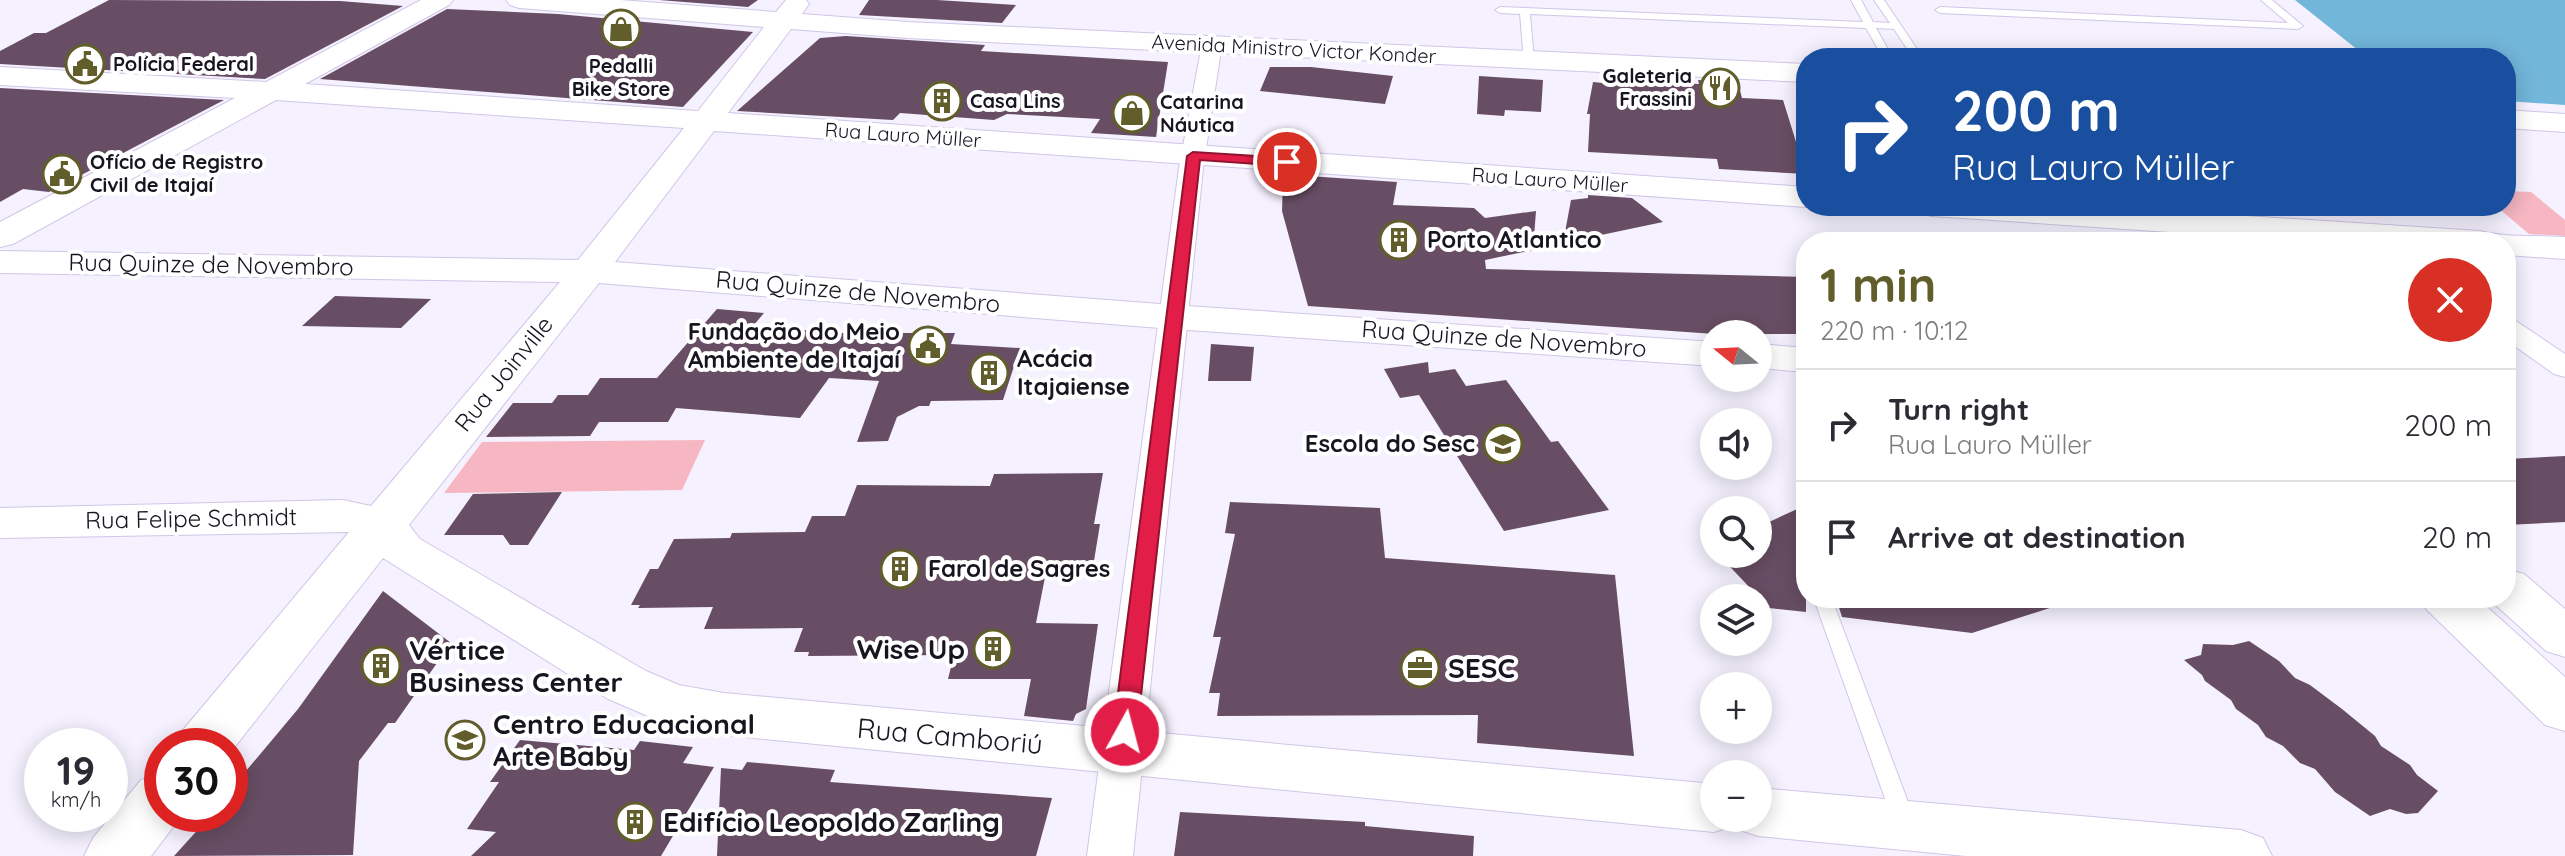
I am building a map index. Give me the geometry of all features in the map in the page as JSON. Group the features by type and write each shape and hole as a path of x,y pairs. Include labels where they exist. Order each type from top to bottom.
{"main road":[{"path":"0,236 440,0"},
{"name":"Avenida Ministro Victor Konder","path":"519,0 792,10 1212,44 1796,73"},
{"name":"Rua Joinville","path":"218,728 588,271 792,10"},
{"name":"Rua Lauro Müller","path":"0,76 273,90 1796,196"},
{"path":"2516,120 2565,123"},
{"path":"2056,216 2096,232"},
{"path":"2077,222 2263,232"},
{"path":"2516,245 2565,248"},
{"name":"Rua Quinze de Novembro","path":"0,262 588,271 1173,317 1700,353"},
{"path":"1772,357 1796,359"},
{"name":"Rua Felipe Schmidt","path":"0,523 343,515 382,524"},
{"name":"Rua Camboriú","path":"382,524 403,550 627,685 669,704 724,714 1123,754 1700,807"},
{"path":"2516,595 2565,638"},
{"path":"2456,608 2565,710"},
{"path":"1772,813 2241,856"},
{"path":"115,856 144,820"}],"street":[{"path":"1110,856 1193,156 1212,44"},
{"path":"2516,334 2565,368"}],"lane":[{"path":"1856,0 1883,48"},
{"path":"1879,0 1910,48"},
{"path":"1940,10 2298,26 2266,0"},
{"path":"1500,10 1894,26"},
{"path":"1525,11 1529,61"},
{"path":"1826,608 1906,825"}],"shaded area":[{"path":"2516,191 2531,192 2565,220 2565,236 2529,234 2508,216 2516,216"},
{"path":"705,440 682,490 444,493 482,442"}],"water":[{"path":"2295,0 2565,0 2565,105 2516,102 2516,48 2355,48"}],"building":[{"path":"109,0 340,1 403,6 265,79 0,64 0,51 34,33 46,33"},
{"path":"659,0 758,0 748,7"},
{"path":"869,0 1016,5 1002,23 859,15"},
{"path":"447,9 558,14 753,32 683,107 320,79"},
{"path":"846,36 985,45 981,51 1168,62 1156,137 1091,133 1100,119 1007,114 994,120 900,113 893,120 737,111 820,38"},
{"path":"1270,67 1311,67 1393,76 1385,104 1260,91"},
{"path":"1479,76 1543,80 1541,112 1505,110 1504,116 1477,114"},
{"path":"1634,80 1738,83 1742,98 1783,100 1796,142 1796,173 1719,169 1717,159 1588,152 1590,114 1587,114 1593,82 1634,86"},
{"path":"0,88 224,100 49,192 23,189 0,202"},
{"name":"Porto Atlantico","path":"1293,175 1397,182 1393,205 1474,208 1485,218 1536,211 1533,250 1485,260 1486,269 1796,277 1796,334 1772,334 1772,320 1700,320 1700,333 1308,306 1282,211 1283,180 1292,180"},
{"path":"1588,195 1632,198 1663,222 1563,243 1571,200 1588,198"},
{"path":"335,296 431,299 401,328 302,326"},
{"path":"717,309 764,313 753,326 895,337 896,333 955,333 951,344 1020,348 1003,400 931,401 929,406 919,406 897,417 888,441 857,442 879,381 829,378 800,418 676,408 668,422 599,422 590,436 486,437 513,403 552,403 558,395 588,395 600,378 657,378"},
{"path":"1211,344 1254,347 1251,381 1208,381"},
{"name":"Escola do Sesc","path":"1428,362 1429,373 1455,369 1466,386 1506,380 1551,442 1558,441 1609,510 1504,531 1419,395 1400,398 1384,369"},
{"path":"2565,456 2565,522 2516,524 2516,458"},
{"path":"1103,473 1094,524 1100,524 1093,567 1047,567 1036,623 1098,624 1086,709 1076,714 1073,721 1024,716 1031,679 948,679 954,655 808,656 809,652 794,652 803,628 704,629 713,607 638,608 640,605 631,605 650,569 658,569 674,539 730,538 732,533 805,532 812,516 845,516 857,485 990,486 994,474"},
{"path":"562,492 528,545 510,545 503,535 444,535 473,494"},
{"name":"SESC","path":"1230,502 1380,508 1385,558 1615,575 1634,756 1477,743 1478,715 1217,716 1220,693 1209,693 1221,637 1213,637 1235,534 1225,533"},
{"path":"1796,510 1796,608 1806,608 1806,612 1772,608 1772,584 1746,584 1731,568 1772,568 1772,521"},
{"path":"383,591 451,643 395,723 388,723 359,761 353,855 174,856 196,832 248,832 248,769 298,709"},
{"path":"1839,608 2050,608 1972,633 1842,617"},
{"path":"2249,641 2279,661 2295,678 2310,685 2342,709 2375,736 2381,746 2410,765 2417,775 2438,791 2418,813 2406,814 2390,809 2370,816 2335,792 2315,769 2300,763 2283,746 2266,737 2258,725 2236,709 2231,700 2184,660 2201,655 2203,644 2233,645"},
{"path":"520,740 634,750 640,741 693,747 683,763 714,767 661,856 471,856 496,832 467,829 499,782 490,782"},
{"path":"747,762 835,770 830,782 1052,798 1036,856 717,856 721,768 742,770"},
{"path":"1180,812 1365,822 1365,826 1474,836 1473,856 1174,856"}],"place":[{"name":"Pedalli Bike Store","path":"621,29"},
{"name":"Polícia Federal","path":"85,64"},
{"name":"Galeteria Frassini","path":"1720,88"},
{"name":"Casa Lins","path":"942,101"},
{"name":"Catarina Náutica","path":"1132,113"},
{"name":"Ofício de Registro Civil de Itajaí","path":"62,174"},
{"name":"Porto Atlantico","path":"1399,240"},
{"name":"Fundação do Meio Ambiente de Itajaí","path":"928,346"},
{"name":"Acácia Itajaiense","path":"989,373"},
{"name":"Escola do Sesc","path":"1503,444"},
{"name":"Farol de Sagres","path":"900,569"},
{"name":"Wise Up","path":"993,649"},
{"name":"Vértice Business Center","path":"381,666"},
{"name":"SESC","path":"1420,668"},
{"name":"Centro Educacional Arte Baby","path":"465,740"},
{"name":"Edifício Leopoldo Zarling","path":"635,822"}],"route":[{"path":"1125,732 1193,156 1287,162"}]}
